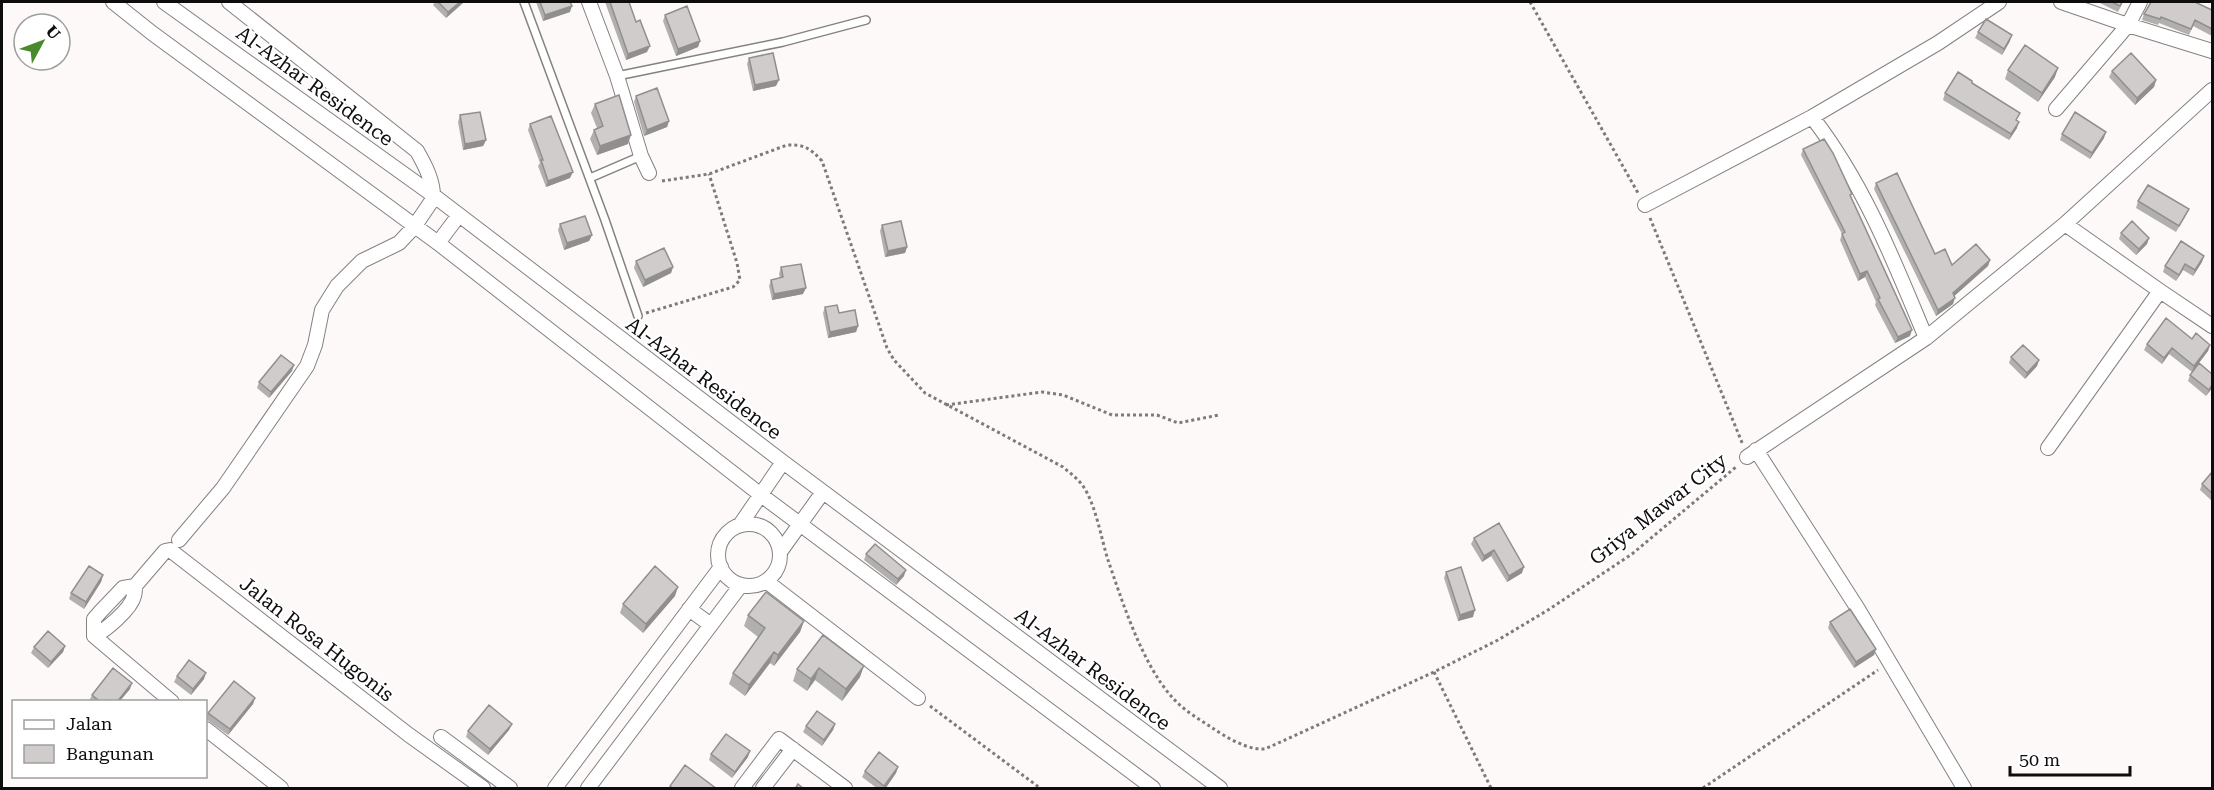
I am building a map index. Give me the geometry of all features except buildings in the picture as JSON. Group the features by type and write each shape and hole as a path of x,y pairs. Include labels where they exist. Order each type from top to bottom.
{"street":[{"path":"113,2 438,243 760,495 801,523 1153,789"},
{"name":"Al-Azhar Residence","path":"164,2 433,195 783,462 1220,788"},
{"path":"179,540 223,488 307,366 315,345 322,310 337,286 362,261 378,252 394,247 414,227 433,199 425,164 417,151 229,2"},
{"path":"589,2 617,76 641,156 649,173"},
{"path":"1645,205 1812,117 1938,43 1999,2"},
{"path":"2061,2 2212,51"},
{"path":"2056,109 2128,25 2140,2"},
{"path":"1964,789 1858,609 1752,454 1926,338 2066,224 2212,90"},
{"path":"1812,117 1855,179 1893,257 1926,338"},
{"path":"438,243 459,215"},
{"path":"2066,224 2212,326"},
{"path":"2048,448 2160,291"},
{"path":"783,462 740,525 723,536 717,555 723,573 728,579 741,585 755,586 766,581 777,569 780,552 823,492"},
{"path":"740,525 758,525 766,529 773,536 780,552"},
{"name":"Jalan Rosa Hugonis","path":"170,700 94,636 94,619 123,588 135,586 165,551 170,550 177,553 408,735 483,789"},
{"path":"555,789 721,567"},
{"path":"766,581 918,698"},
{"path":"588,789 741,585"},
{"path":"689,609 711,625"},
{"path":"207,730 281,789"},
{"path":"441,737 510,789"},
{"path":"742,789 779,739 845,789"},
{"path":"763,789 793,749"}],"lane":[{"path":"524,2 590,178 638,316"},
{"path":"617,76 783,42 866,20"},
{"path":"590,178 641,156"}],"path":[{"name":"Griya Mawar City","path":"944,405 1063,467 1082,485 1093,511 1120,596 1158,679 1178,703 1217,731 1256,749 1265,749 1434,672 1498,640 1632,554 1752,454 1645,205 1530,2"},
{"path":"649,173 655,179 664,181 709,174 787,145 800,144 812,150 822,161 887,348 894,360 925,393 944,405 1042,392 1063,395 1112,415 1157,415 1178,423 1218,416"},
{"path":"638,316 734,287 740,280 737,263 709,174"},
{"path":"1703,789 1888,662"},
{"path":"1434,672 1491,789"},
{"path":"918,698 1040,789"}]}
